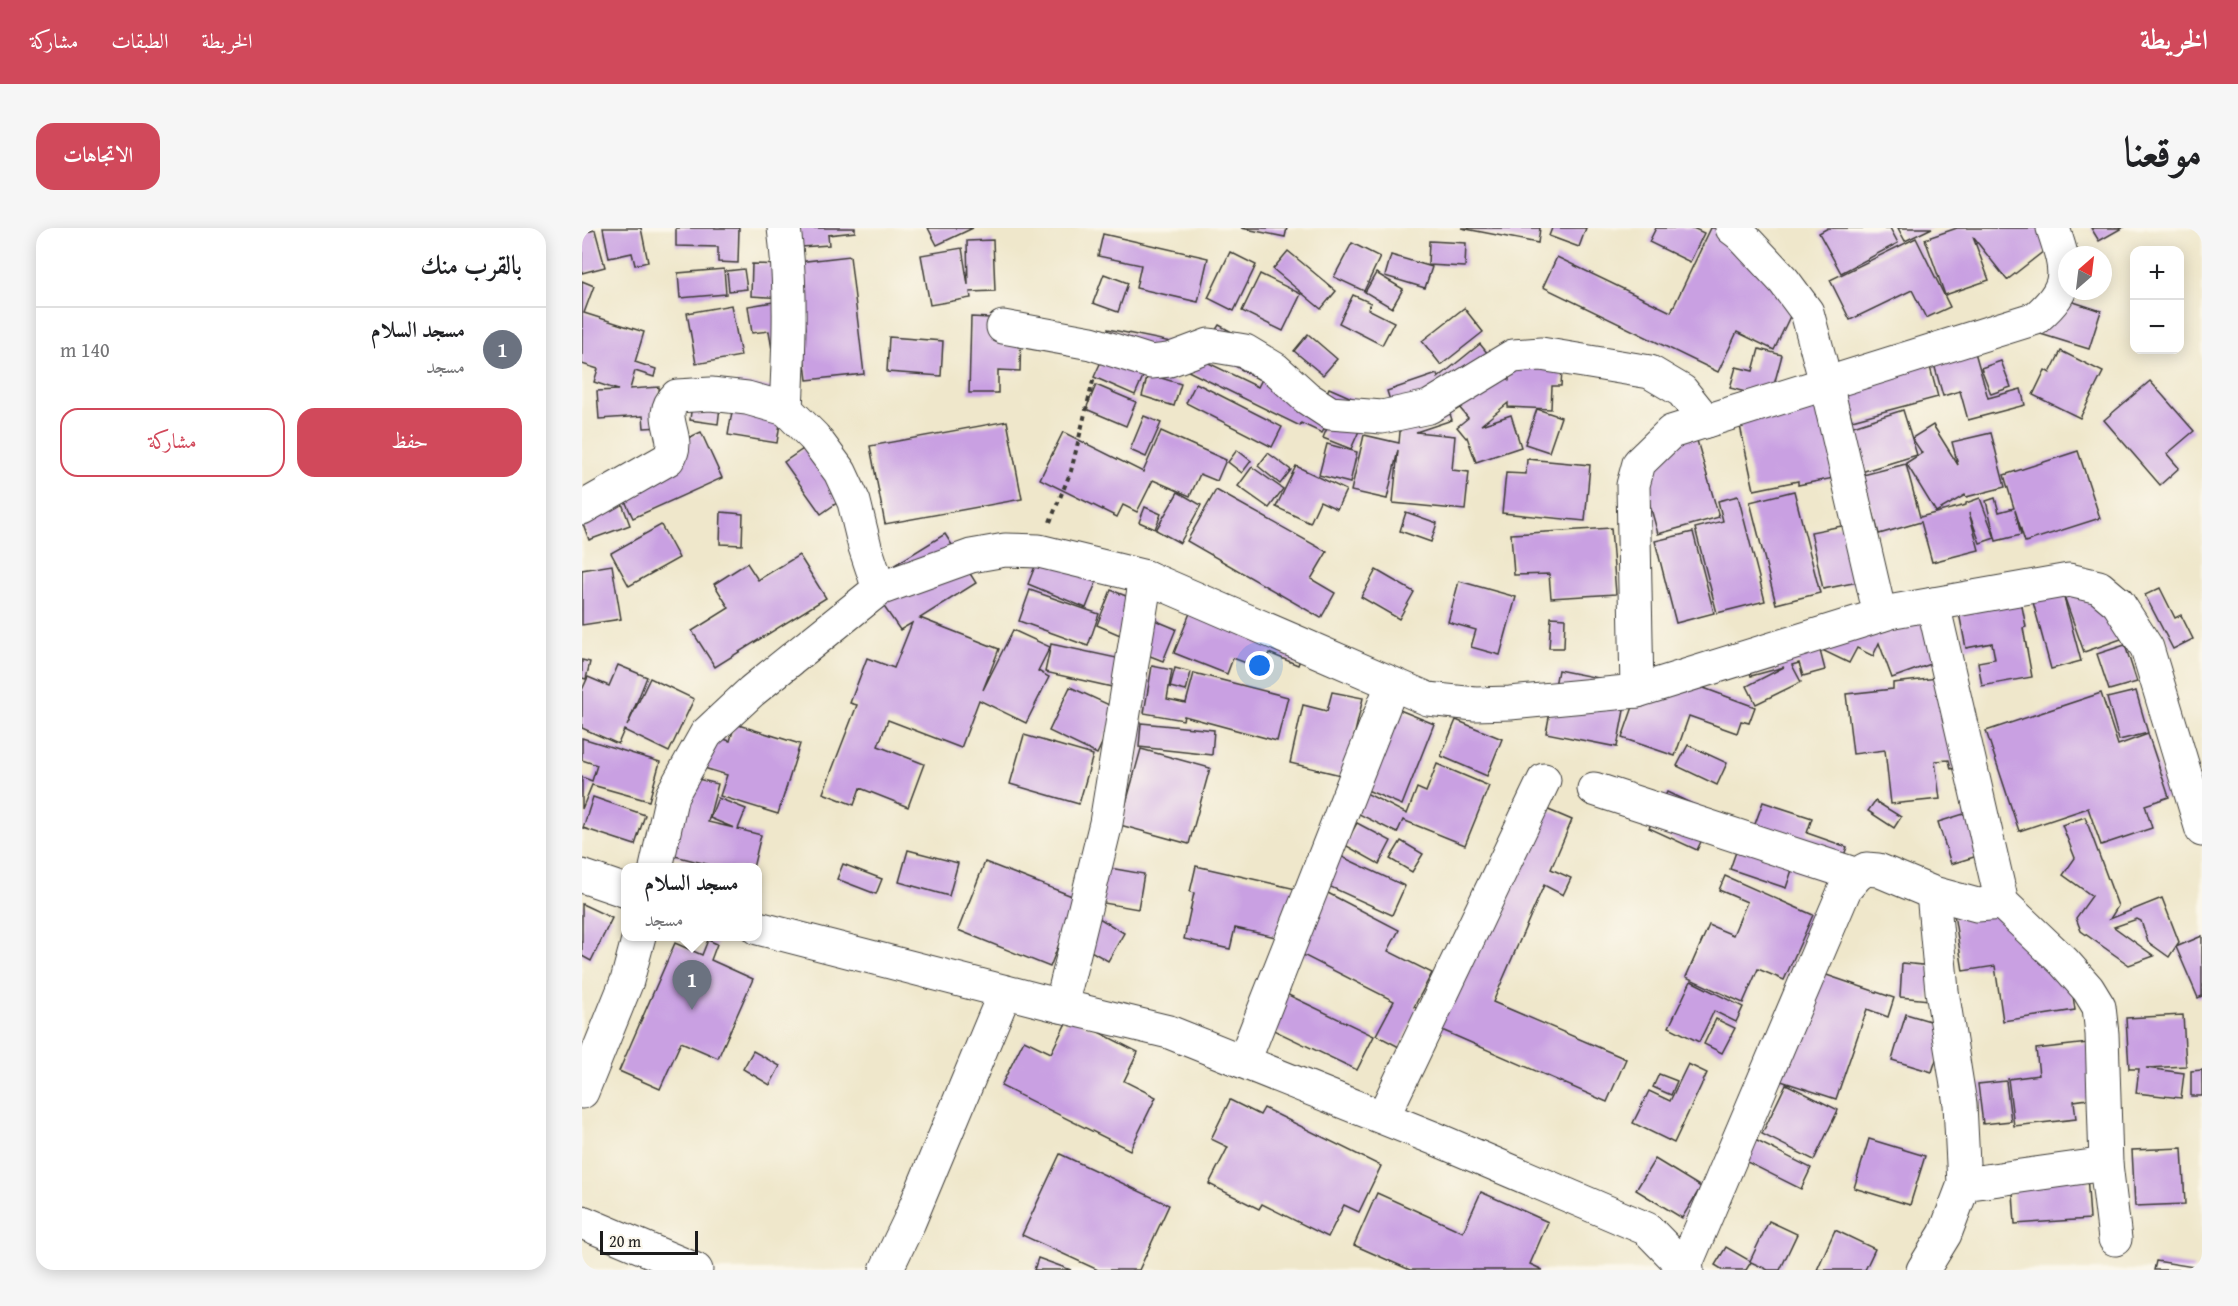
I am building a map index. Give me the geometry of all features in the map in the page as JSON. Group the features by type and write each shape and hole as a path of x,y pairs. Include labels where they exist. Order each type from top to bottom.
{"street":[{"path":"784,228 788,263 789,336 786,409"},
{"path":"1732,228 1784,281 1807,312 1826,383 1880,615"},
{"path":"1637,691 1633,485 1639,463 1671,432 2036,318 2054,303 2064,281 2061,254 2053,228"},
{"path":"1003,327 1100,346 1151,362 1169,360 1209,345 1245,351 1275,369 1307,398 1330,413 1382,417 1429,406 1513,356 1541,354 1650,372 1682,391 1706,421"},
{"path":"582,508 668,459 673,452 673,445 667,414 669,404 677,396 711,393 747,398 786,409 813,437 840,472 854,502 865,547 879,589"},
{"path":"657,863 672,795 706,734 752,691 879,589 971,556 1005,550 1039,551 1146,577 1428,699 1475,704 1510,703 1637,691 1880,615 2068,580 2099,587 2118,603 2147,648 2189,742 2202,830"},
{"path":"1061,1006 1106,823 1146,577"},
{"path":"1933,604 2002,903 2064,962 2088,989 2098,1007 2102,1034 2106,1164 2115,1239"},
{"path":"1244,1061 1392,685"},
{"path":"1383,1117 1544,780"},
{"path":"1594,789 1857,875"},
{"path":"762,929 1169,1032 1383,1117 1647,1229 1686,1268 1845,889 1857,875 1866,868 1878,870 1934,893 1977,905 2002,903"},
{"path":"582,876 621,889"},
{"path":"1923,1270 1945,1234 1964,1184 1960,1104 1942,991 1934,893"},
{"path":"582,1092 627,981 638,941"},
{"path":"886,1270 909,1222 1005,992"},
{"path":"1964,1184 2106,1164"},
{"path":"582,1222 696,1270"}],"path":[{"path":"1039,551 1071,471 1100,346"}],"building":[{"path":"603,228 641,228 648,262 635,265 632,253 609,258"},
{"path":"676,228 739,228 738,263 718,262 718,247 676,246"},
{"path":"799,228 855,228 855,232 828,235 829,245 801,247"},
{"path":"928,228 973,228 937,245"},
{"path":"1241,228 1287,228 1285,237"},
{"path":"1461,228 1540,228 1538,243"},
{"path":"1552,228 1586,228 1579,247 1549,236"},
{"path":"1656,228 1693,228 1704,233 1690,262 1649,242"},
{"path":"1711,228 1721,228 1801,293 1774,350 1737,332 1718,372 1543,287 1557,257 1671,312"},
{"path":"1828,228 1890,228 1898,243 1841,273 1819,233"},
{"path":"1898,228 1932,228 1905,241"},
{"path":"1957,228 2048,228 2058,240 2007,280 1973,237 1989,280 1945,295 1925,239"},
{"path":"2091,228 2122,228 2099,241"},
{"path":"595,230 605,267 582,273 582,233"},
{"path":"1103,234 1208,258 1198,302 1136,288 1141,265 1098,256"},
{"path":"1916,238 1950,307 1926,318 1912,290 1850,320 1830,280"},
{"path":"993,240 995,291 970,292 971,298 930,305 921,255 962,248 968,285 967,241"},
{"path":"1429,241 1466,243 1465,267 1428,265"},
{"path":"1352,243 1380,257 1364,291 1334,277"},
{"path":"1288,251 1336,291 1321,309 1273,269"},
{"path":"1230,252 1256,265 1234,311 1208,298"},
{"path":"1391,255 1432,267 1425,288 1385,276"},
{"path":"850,256 864,374 807,380 801,330 806,329 798,262"},
{"path":"752,264 786,265 784,298 751,296"},
{"path":"724,269 726,294 680,298 678,273"},
{"path":"744,269 747,289 729,291 727,271"},
{"path":"1376,273 1403,289 1392,308 1365,292"},
{"path":"1104,274 1128,283 1118,312 1093,303"},
{"path":"1260,274 1301,294 1283,331 1242,311"},
{"path":"582,281 594,286 584,313 644,332 635,362 656,369 654,377 635,371 630,389 659,387 661,427 644,428 643,416 599,419 597,391 618,390 594,382 598,369 582,364"},
{"path":"2046,293 2058,297 2058,300 2067,300 2101,311 2089,349 2034,332"},
{"path":"1353,295 1371,303 1368,309 1394,322 1382,345 1339,323"},
{"path":"786,300 772,350 769,331 752,333 748,306"},
{"path":"731,305 741,356 696,364 687,313"},
{"path":"1464,308 1483,332 1441,365 1422,341"},
{"path":"971,317 990,318 1021,329 1020,371 998,370 998,393 969,393"},
{"path":"1219,325 1272,354 1258,379 1205,349 1200,359 1258,387 1269,366 1328,422 1322,433 1301,423 1300,426 1182,368 1212,336"},
{"path":"1108,329 1186,345 1145,372 1135,395 1094,377 1104,355"},
{"path":"1308,334 1337,359 1323,375 1294,351"},
{"path":"889,337 943,341 941,376 887,372"},
{"path":"1971,338 1988,398 2021,389 2025,405 1968,420 1960,391 1943,396 1930,350"},
{"path":"1480,344 1509,380 1510,352 1563,354 1561,386 1552,386 1551,409 1508,407 1508,403 1481,425 1511,415 1521,447 1476,462 1467,437 1457,427 1468,418 1440,384 1452,420 1416,432 1455,436 1452,470 1469,472 1465,510 1393,503 1398,450 1387,499 1351,491 1364,435 1399,443 1400,432 1387,391 1437,374 1438,378"},
{"path":"1759,349 1782,355 1771,396 1822,386 1839,477 1798,485 1798,481 1754,490 1735,403 1765,397 1730,388 1736,367 1753,371"},
{"path":"2061,351 2103,372 2080,418 2033,395 2045,370 2050,373"},
{"path":"1926,352 1938,397 1852,420 1840,375"},
{"path":"2001,361 2011,387 1991,394 1981,368"},
{"path":"1148,374 1181,384 1174,406 1142,396"},
{"path":"695,379 723,382 718,424 690,420"},
{"path":"2150,381 2194,431 2167,454 2179,468 2160,485 2104,420"},
{"path":"737,382 785,390 777,443 728,435"},
{"path":"1196,383 1282,427 1272,447 1186,403"},
{"path":"1096,385 1136,402 1126,426 1086,409"},
{"path":"1329,388 1370,406 1351,449 1323,438 1332,416 1319,410"},
{"path":"1537,409 1561,417 1549,452 1525,444"},
{"path":"1903,410 1917,455 1861,472 1847,428"},
{"path":"1144,416 1161,423 1146,457 1130,450"},
{"path":"1007,421 1022,499 885,524 870,446"},
{"path":"1933,425 1958,465 1952,442 1991,433 2005,487 1966,497 1965,495 1936,512 1906,463 1922,453 1912,438"},
{"path":"1694,430 1719,517 1658,534 1634,447"},
{"path":"1161,431 1226,460 1217,481 1200,474 1190,496 1153,480 1137,512 1123,505 1117,517 1040,479 1063,432 1143,472"},
{"path":"701,432 722,478 633,518 612,473"},
{"path":"821,437 858,488 821,514 784,462"},
{"path":"1327,444 1357,452 1350,483 1319,475"},
{"path":"1237,450 1251,461 1242,473 1228,462"},
{"path":"2078,451 2100,518 2025,542 2015,510 2021,535 1996,541 1986,501 1995,498 1999,512 2014,508 2004,475"},
{"path":"1268,453 1291,470 1280,484 1258,466"},
{"path":"1527,459 1590,465 1585,521 1502,513 1506,473 1526,474"},
{"path":"1906,464 1920,517 1966,505 1980,498 1995,538 1980,543 1969,513 1979,550 1932,562 1921,522 1879,534 1863,475"},
{"path":"1296,466 1346,490 1337,509 1320,501 1310,523 1276,507"},
{"path":"1252,467 1283,489 1269,508 1238,486"},
{"path":"613,479 630,525 589,540 582,521"},
{"path":"1216,490 1327,552 1311,579 1335,593 1321,618 1187,541"},
{"path":"1794,491 1820,593 1776,604 1750,502"},
{"path":"1178,492 1201,505 1180,543 1156,530"},
{"path":"1738,496 1765,601 1717,613 1695,528 1723,521 1718,501"},
{"path":"1145,507 1161,514 1155,529 1139,522"},
{"path":"721,512 743,514 742,545 720,544"},
{"path":"1406,512 1437,523 1431,542 1400,531"},
{"path":"1857,523 1868,580 1823,589 1811,532"},
{"path":"661,525 679,558 629,586 611,553"},
{"path":"1611,528 1616,594 1551,598 1549,574 1514,575 1511,534"},
{"path":"1693,532 1714,613 1676,623 1655,541"},
{"path":"945,534 976,583 920,618 999,649 983,690 1013,630 1050,647 1038,671 1049,677 1026,723 979,700 961,748 888,720 878,746 924,764 908,807 860,788 854,805 823,793 857,705 850,703 867,658 894,668 912,623 900,630 867,582"},
{"path":"1041,551 1099,575 1086,608 1028,584"},
{"path":"799,555 826,598 715,667 692,631 729,608 714,584 747,563 758,580"},
{"path":"612,565 621,619 582,625 582,570"},
{"path":"2056,568 2081,661 2051,669 2026,576"},
{"path":"1376,570 1414,592 1399,619 1361,597"},
{"path":"2104,580 2124,638 2084,652 2063,593"},
{"path":"1459,581 1516,597 1500,655 1471,647 1476,630 1448,622"},
{"path":"2160,588 2175,618 2181,615 2193,639 2173,649 2145,595"},
{"path":"1030,590 1099,614 1088,646 1019,621"},
{"path":"1111,590 1141,602 1127,638 1097,625"},
{"path":"1916,591 1942,660 1892,678 1879,643 1873,656 1857,648 1849,663 1824,651 1843,614"},
{"path":"2020,596 2032,677 1982,686 1978,662 1995,659 1992,643 1966,648 1958,608"},
{"path":"1194,603 1305,647 1298,665 1269,653 1262,669 1233,658 1227,674 1174,653"},
{"path":"1140,614 1176,629 1163,661 1127,647"},
{"path":"1551,617 1565,618 1564,648 1549,648"},
{"path":"1816,635 1825,670 1803,676 1799,663 1792,665 1801,682 1756,704 1747,686 1784,667 1751,676 1745,654"},
{"path":"1051,644 1126,660 1121,689 1045,672"},
{"path":"2125,645 2137,682 2109,690 2097,654"},
{"path":"582,660 590,662 586,679 582,678"},
{"path":"618,665 647,677 627,726 650,678 694,699 669,752 624,730 618,744 582,728 582,690 588,677 609,686"},
{"path":"1152,666 1172,670 1167,699 1186,703 1194,673 1288,697 1277,741 1184,716 1183,720 1144,713"},
{"path":"1647,667 1755,707 1749,723 1741,721 1737,733 1689,716 1675,756 1622,738"},
{"path":"1175,668 1191,672 1186,691 1170,687"},
{"path":"1558,670 1629,684 1617,747 1546,733"},
{"path":"1947,677 1958,768 1951,769 1949,760 1935,761 1940,799 1891,804 1885,750 1853,754 1846,694 1893,689 1893,683"},
{"path":"1070,687 1118,709 1097,754 1049,731"},
{"path":"2136,691 2148,733 2119,740 2107,698"},
{"path":"1332,692 1363,698 1345,776 1290,763 1303,705 1327,711"},
{"path":"2101,693 2118,745 2148,734 2169,797 2145,805 2152,828 2101,845 2088,808 2019,831 1986,731"},
{"path":"1385,704 1434,724 1402,805 1367,790"},
{"path":"1456,720 1502,739 1487,776 1441,756"},
{"path":"1141,723 1214,730 1212,755 1139,747"},
{"path":"735,724 800,744 778,814 720,796 727,775 704,768 714,736 730,741"},
{"path":"1024,735 1093,755 1079,804 1010,784"},
{"path":"582,738 660,762 649,801 592,785 582,809 582,777 592,781 597,765 582,760"},
{"path":"1688,745 1727,763 1717,785 1677,766"},
{"path":"1141,749 1210,768 1189,844 1120,825"},
{"path":"1437,764 1489,786 1465,845 1403,820 1397,833 1355,812 1364,792 1407,814 1417,788 1426,792"},
{"path":"686,776 718,784 708,822 734,828 710,818 718,798 746,809 738,829 761,835 754,863 702,863 667,854"},
{"path":"1667,792 1714,814 1697,850 1649,828"},
{"path":"593,797 645,815 635,845 583,828"},
{"path":"1875,801 1901,817 1894,828 1868,811"},
{"path":"1763,802 1812,818 1807,833 1847,847 1834,884 1792,870 1786,888 1730,869 1738,846 1746,849"},
{"path":"1532,803 1572,820 1551,869 1571,878 1563,895 1544,885 1493,1002 1626,1059 1607,1102 1435,1027"},
{"path":"1983,808 1997,850 1951,864 1938,822"},
{"path":"2085,817 2118,906 2110,919 2162,898 2179,942 2169,957 2148,942 2141,921 2137,919 2114,927 2154,956 2129,965 2081,931 2076,918 2092,896 2063,875 2075,858 2062,825"},
{"path":"1357,823 1391,841 1379,864 1345,845"},
{"path":"1401,841 1423,854 1412,872 1390,859"},
{"path":"908,850 958,863 949,896 899,882"},
{"path":"1336,854 1405,886 1392,915 1322,883"},
{"path":"985,862 1077,898 1050,967 958,930"},
{"path":"843,864 882,879 876,894 837,879"},
{"path":"1196,866 1296,889 1285,939 1235,928 1230,949 1184,939 1194,893 1190,892"},
{"path":"1104,867 1144,874 1138,909 1098,902"},
{"path":"1725,876 1813,915 1784,980 1758,969 1743,1003 1686,977 1709,925 1733,935 1747,902 1719,890"},
{"path":"1326,892 1399,930 1388,951 1432,973 1414,1007 1418,1009 1399,1047 1376,1035 1394,1001 1295,951"},
{"path":"582,904 612,918 591,961 582,956"},
{"path":"2018,905 2067,953 2075,1010 2003,1021 1995,966 1963,971 1954,914"},
{"path":"1099,918 1124,933 1108,961 1082,946"},
{"path":"2202,936 2202,996 2198,998 2176,947"},
{"path":"708,941 717,944 711,960 753,979 718,1058 681,1042 660,1089 619,1071 675,943 702,955"},
{"path":"1902,963 1932,966 1929,1000 1900,997"},
{"path":"1806,968 1894,998 1888,1017 1867,1009 1836,1099 1778,1080"},
{"path":"1691,981 1743,1007 1736,1022 1714,1011 1699,1042 1669,1027"},
{"path":"1278,990 1374,1036 1357,1070 1261,1024"},
{"path":"1906,1014 1947,1026 1932,1072 1892,1060"},
{"path":"2183,1015 2186,1066 2146,1068 2184,1073 2181,1098 2136,1093 2139,1069 2129,1069 2126,1018"},
{"path":"1069,1017 1138,1052 1124,1081 1156,1097 1130,1150 1001,1086 1024,1040 1051,1053"},
{"path":"1716,1019 1735,1028 1722,1053 1704,1044"},
{"path":"2088,1043 2095,1098 2074,1101 2076,1119 2014,1126 2008,1079 2039,1075 2036,1049"},
{"path":"753,1051 780,1066 770,1085 743,1069"},
{"path":"1688,1064 1707,1073 1674,1143 1633,1123 1649,1091 1670,1101"},
{"path":"2202,1070 2202,1096 2191,1096 2191,1071"},
{"path":"1659,1074 1677,1081 1671,1095 1653,1087"},
{"path":"2006,1081 2011,1121 1983,1124 1978,1084"},
{"path":"1786,1084 1838,1110 1814,1160 1762,1134"},
{"path":"1230,1100 1260,1115 1264,1108 1381,1166 1359,1212 1344,1205 1328,1237 1262,1204 1259,1209 1209,1184 1228,1147 1211,1139"},
{"path":"1869,1139 1925,1156 1910,1205 1854,1188"},
{"path":"1755,1140 1811,1168 1801,1189 1745,1161"},
{"path":"2182,1148 2185,1204 2135,1206 2132,1150"},
{"path":"1060,1154 1169,1205 1139,1270 1098,1270 1022,1235"},
{"path":"1655,1159 1701,1187 1682,1218 1636,1190"},
{"path":"2086,1159 2090,1219 2015,1224 2011,1163"},
{"path":"1481,1192 1548,1222 1530,1264 1543,1270 1410,1270 1354,1245 1377,1193 1463,1232"},
{"path":"1769,1221 1797,1234 1780,1270 1768,1270 1751,1262 1746,1270 1723,1270 1715,1265 1726,1247 1750,1261"},
{"path":"1835,1230 1875,1249 1865,1270 1817,1270"},
{"path":"1038,1258 1071,1270 1034,1270"},
{"path":"2156,1261 2194,1267 2193,1270 2154,1270"}],"place":[{"name":"مسجد السلام","path":"692,1010"}]}
